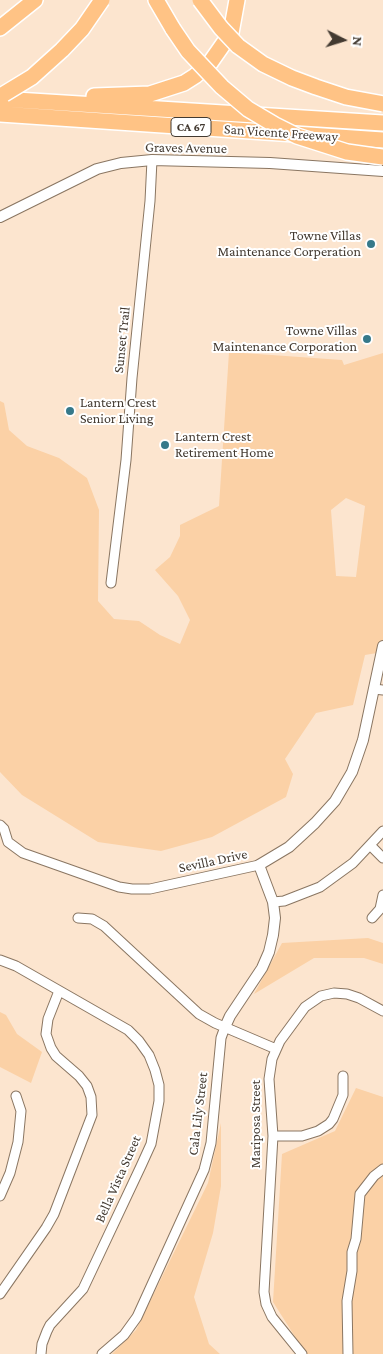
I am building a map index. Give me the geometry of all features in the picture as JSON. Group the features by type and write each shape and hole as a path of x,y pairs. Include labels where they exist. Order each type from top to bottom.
{"highway":[{"path":"0,28 35,0"},
{"path":"0,96 32,77 62,50 82,29 102,0"},
{"path":"156,0 169,25 188,51 222,87 248,109 297,136 348,152 383,157"},
{"path":"200,0 221,28 238,46 263,64 292,78 346,97 383,104"},
{"path":"0,96 141,95 184,83 210,63 224,44 231,32 237,0"},
{"name":"San Vicente Freeway","path":"0,96 383,123"},
{"name":"San Vicente Freeway","path":"0,114 383,140"}],"street":[{"name":"Graves Avenue","path":"0,218 97,169 120,163 152,160 270,163 383,172"},
{"name":"Sunset Trail","path":"111,583 126,460 132,378 150,201 152,160"},
{"name":"Sevilla Drive","path":"8,842 23,853 118,887 132,889 150,889 259,865 289,846 315,823 334,801 352,772 379,689 383,646"},
{"path":"0,825 4,829 8,842 0,848"},
{"path":"273,902 284,901 320,887 353,863 383,831"},
{"path":"370,845 383,858"},
{"name":"Cala Lily Street","path":"102,1354 124,1335 137,1317 204,1170 210,1143 221,1038 230,1016 262,968 269,952 274,927 273,902 259,865"},
{"path":"372,918 380,909 383,896"},
{"path":"78,918 92,919 104,926 199,1014 276,1048"},
{"name":"Bella Vista Street","path":"0,960 16,966 128,1030 139,1041 148,1055 159,1085 159,1101 151,1144 82,1289 50,1325 42,1344 42,1354"},
{"path":"0,1294 54,1214 92,1116 92,1103 87,1086 79,1076 56,1056 46,1034 48,1019 59,990"},
{"name":"Mariposa Street","path":"302,1354 272,1317 266,1304 264,1292 273,1136 269,1079 272,1059 280,1041 305,1007 321,996 334,993 347,994 359,998 383,1011"},
{"path":"273,1136 302,1136 313,1133 329,1124 343,1096 343,1076"},
{"path":"0,1196 10,1172 18,1142 21,1111 16,1096"},
{"path":"348,1354 347,1301 360,1194 374,1176 383,1169"}],"shaded area":[{"path":"229,352 342,360 344,365 383,353 383,652 365,655 353,705 316,713 285,759 293,774 286,797 212,837 161,851 98,842 22,795 0,772 0,401 4,403 9,430 27,446 59,458 87,478 99,510 98,601 114,619 139,621 160,635 180,644 190,620 178,596 155,570 170,557 180,536 180,525 219,506","holes":["346,498 365,506 356,577 336,576 331,510"]},
{"path":"368,938 383,943 383,964 364,958 314,958 254,994 282,943"},
{"path":"0,1012 6,1015 17,1034 42,1052 31,1083 0,1067"},
{"path":"356,1088 383,1097 383,1354 306,1354 273,1302 282,1154 335,1131"},
{"path":"221,1123 221,1186 213,1233 194,1297 209,1344 220,1354 112,1354 136,1330 208,1183"}],"place":[{"name":"Towne Villas Maintenance Corperation","path":"371,244"},
{"name":"Towne Villas Maintenance Corporation","path":"367,339"},
{"name":"Lantern Crest Senior Living","path":"70,411"},
{"name":"Lantern Crest Retirement Home","path":"165,445"}]}
